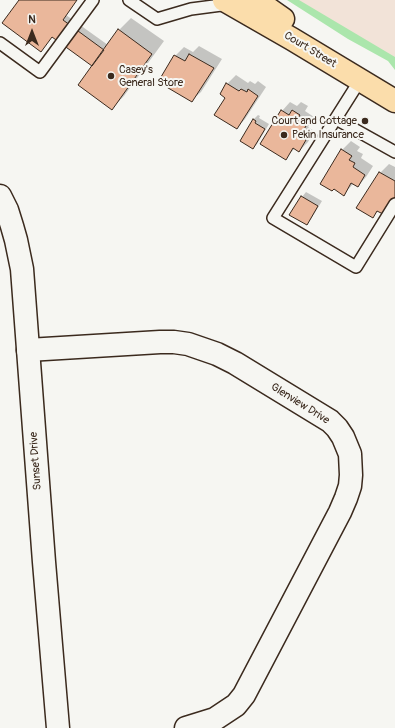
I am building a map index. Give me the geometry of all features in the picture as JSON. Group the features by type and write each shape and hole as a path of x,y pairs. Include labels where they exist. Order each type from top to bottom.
{"main road":[{"name":"Court Street","path":"256,0 362,78 395,100"},
{"name":"Court Street","path":"227,2 362,78"}],"street":[{"name":"Sunset Drive","path":"0,196 16,240 22,269 58,728"},
{"name":"Glenview Drive","path":"28,350 160,342 188,344 217,354 235,363 330,421 343,437 350,454 352,475 346,498 244,695 236,704 215,719 186,728"}],"lane":[{"path":"0,43 40,72 93,0"},
{"path":"129,0 157,18 227,2"},
{"path":"362,78 273,218 356,267 395,204"},
{"path":"336,119 395,152"}],"shaded area":[{"path":"292,0 395,0 395,61"}],"green space":[{"path":"287,0 299,0 395,57 395,70 388,61 348,39"}],"building":[{"path":"19,0 77,0 63,20 104,50 92,66 52,37 41,52 2,23"},
{"name":"Casey's General Store","path":"118,29 152,54 112,110 78,85"},
{"path":"189,54 214,68 192,102 158,82 174,55 185,61"},
{"path":"226,83 239,91 241,89 247,92 248,89 258,96 237,129 214,115 225,98 220,94"},
{"path":"281,110 289,115 292,110 300,115 297,120 306,126 300,136 306,140 299,152 293,148 286,160 260,144"},
{"path":"253,119 256,121 255,123 265,129 253,149 240,141"},
{"path":"341,149 352,156 349,160 355,163 353,167 365,175 358,187 351,183 344,196 334,189 332,191 320,184"},
{"path":"379,172 395,181 395,199 385,215 377,211 373,218 356,208"},
{"path":"301,196 318,206 307,225 289,215"}],"place":[{"name":"Casey's General Store","path":"111,76"},
{"name":"Court and Cottage","path":"365,121"},
{"name":"Pekin Insurance","path":"284,135"}]}
